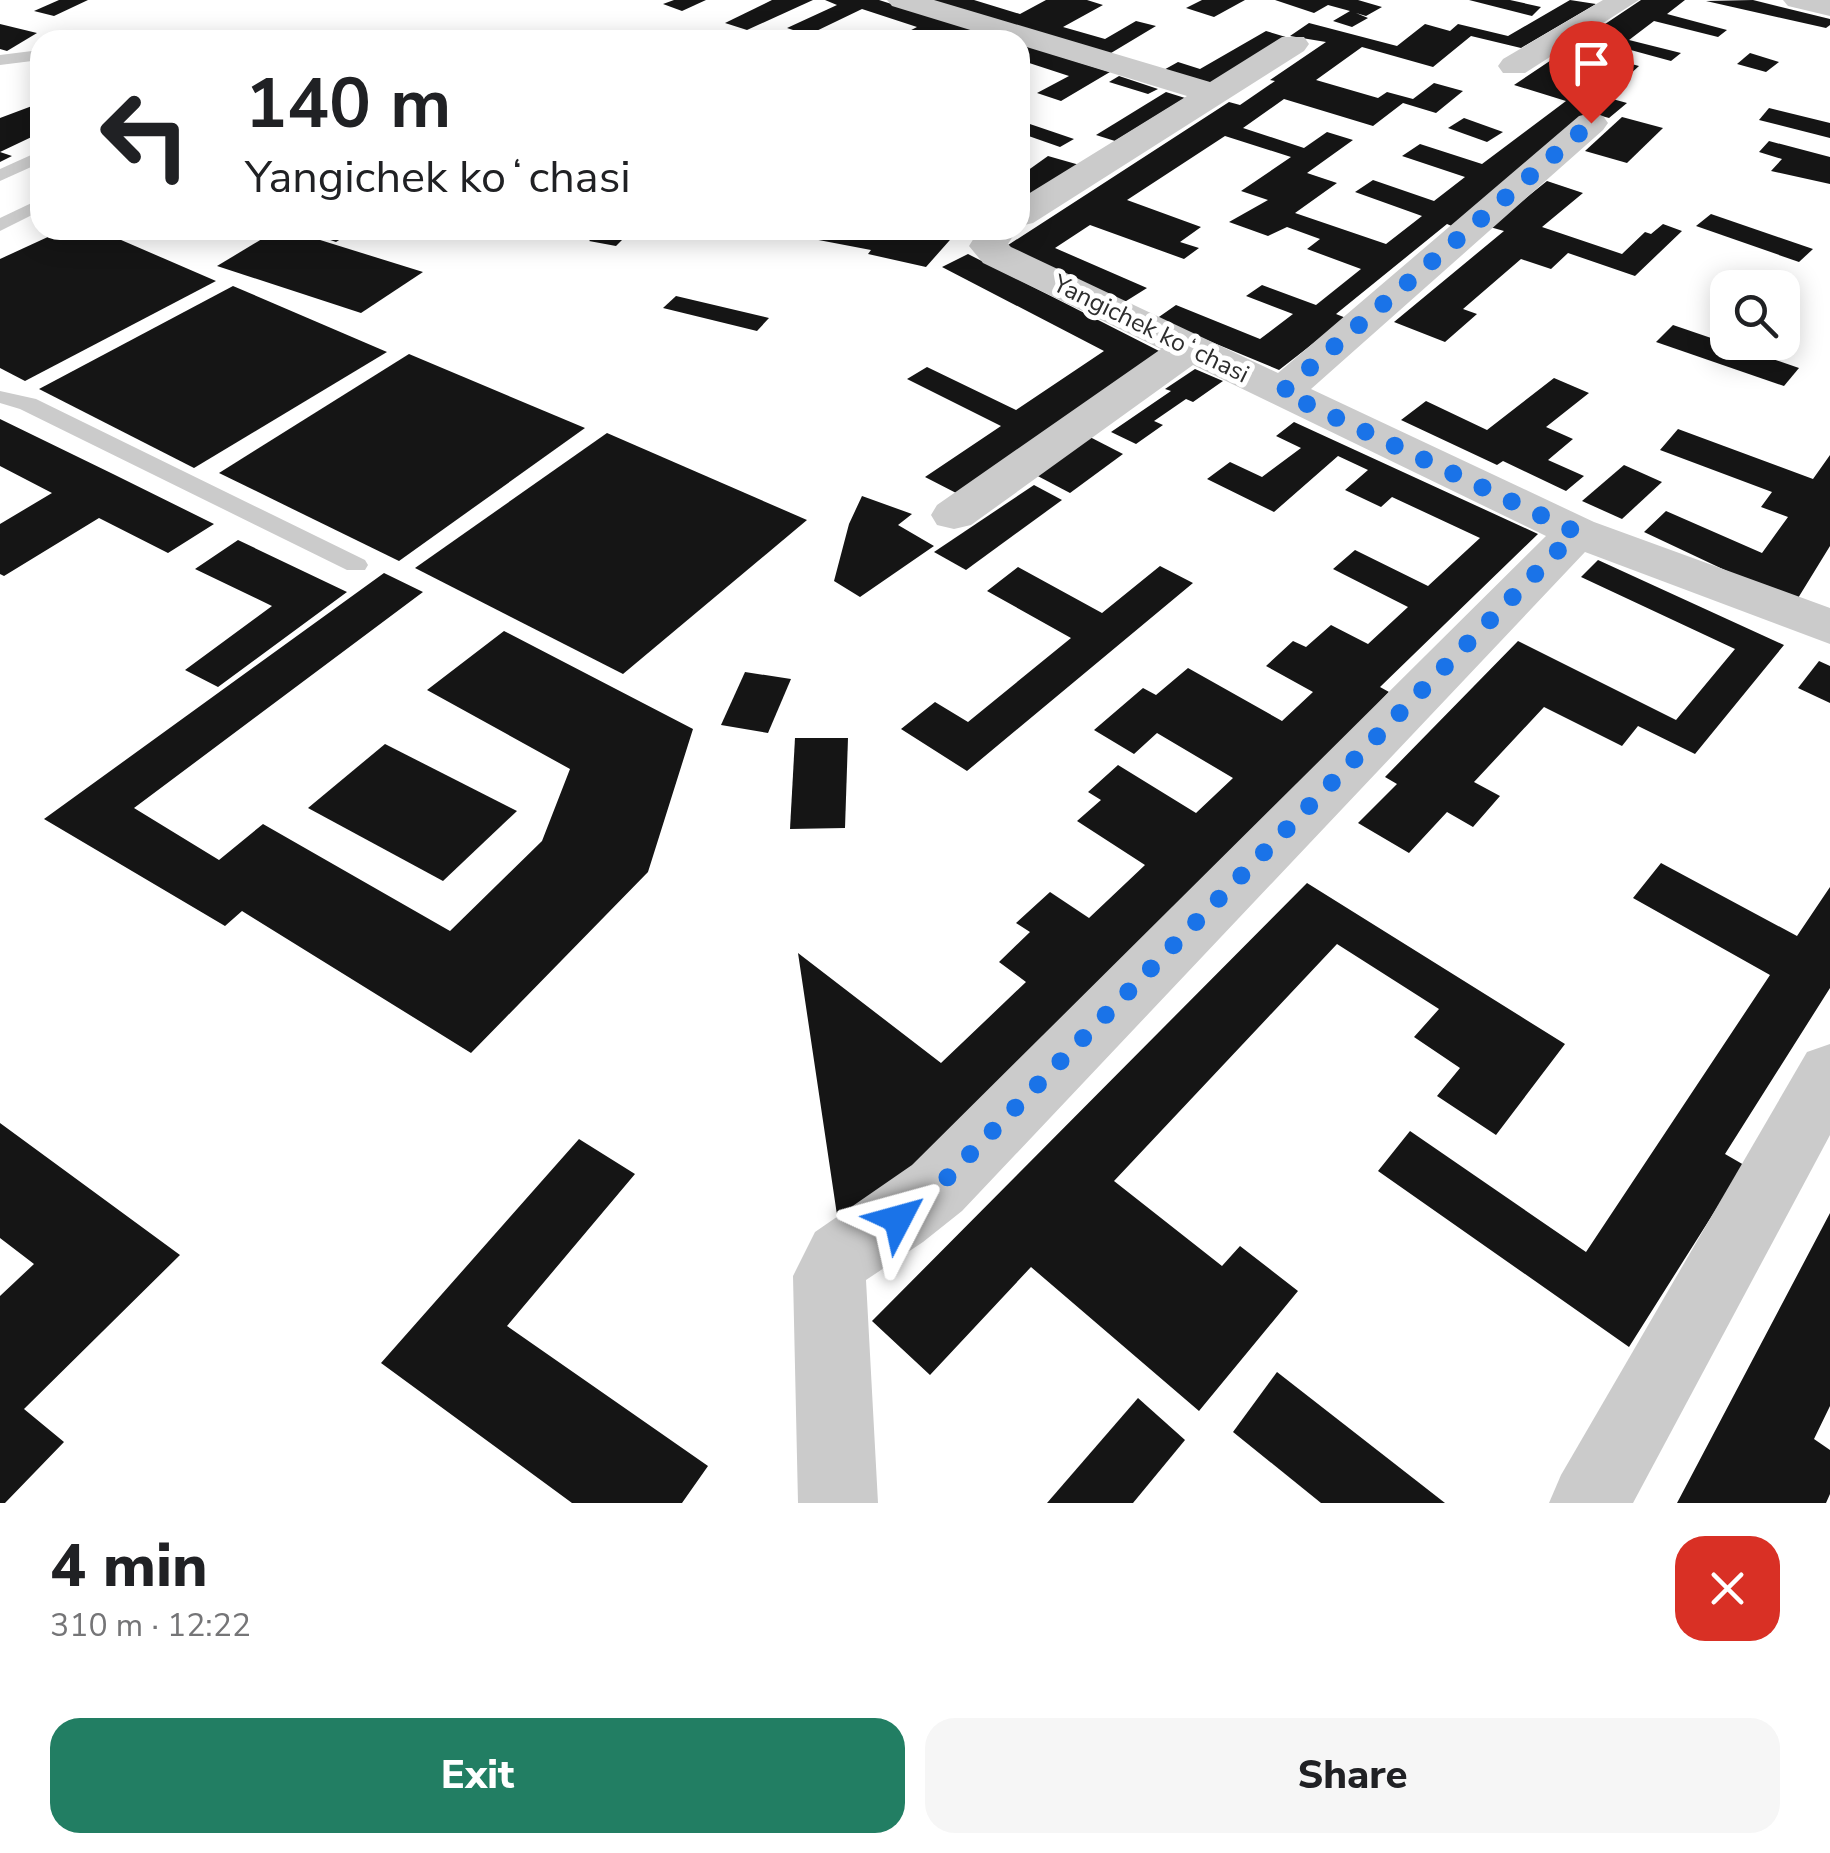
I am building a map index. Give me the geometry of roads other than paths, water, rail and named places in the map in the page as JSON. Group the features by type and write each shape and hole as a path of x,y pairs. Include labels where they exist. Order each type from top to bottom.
{"street":[{"path":"902,0 1003,30"},
{"path":"1514,66 1624,0"},
{"path":"1798,0 1830,7"},
{"path":"1030,38 1212,92"},
{"path":"1030,209 1294,44"},
{"path":"1282,392 1591,123"},
{"name":"Yangichek koʻchasi","path":"992,240 988,246 997,255 1576,532 1823,610"},
{"path":"954,515 1190,348"},
{"path":"838,1503 829,1276 840,1256 937,1188 1576,532"},
{"path":"1589,1503 1830,1072"}],"lane":[{"path":"0,60 30,56"},
{"path":"0,176 30,161"},
{"path":"0,224 30,209"},
{"path":"0,397 28,404 356,565"}]}
